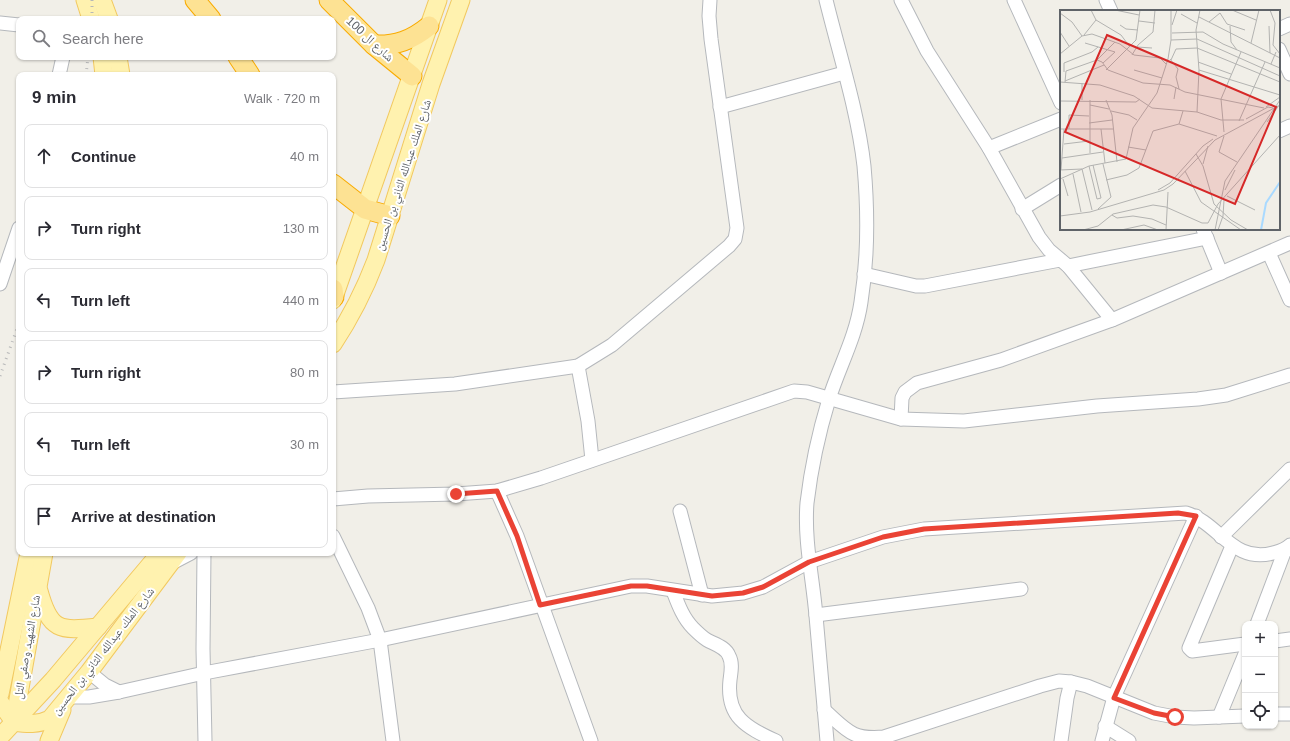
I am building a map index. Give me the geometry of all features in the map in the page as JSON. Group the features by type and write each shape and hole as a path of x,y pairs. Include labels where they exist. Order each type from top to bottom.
{"highway":[{"path":"194,0 207,16"},
{"name":"شارع ال 100","path":"329,0 374,45 412,76"},
{"path":"374,45 398,44 420,34 429,26"},
{"path":"240,60 248,72"},
{"path":"336,186 365,209 390,216"}],"main road":[{"name":"شارع الملك عبدالله الثاني بن الحسين","path":"336,287 365,209 438,0"},
{"name":"شارع الملك عبدالله الثاني بن الحسين","path":"336,339 366,286 390,216 431,84 461,0"},
{"path":"89,7 104,16"},
{"path":"102,60 104,72"},
{"path":"118,60 120,72"},
{"path":"412,76 431,84"},
{"name":"شارع الشهيد وصفي التل","path":"0,694 28,556"},
{"name":"شارع الشهيد وصفي التل","path":"9,741 14,722 43,556"},
{"name":"شارع الملك عبدالله الثاني بن الحسين","path":"0,737 98,628 169,557"},
{"name":"شارع الملك عبدالله الثاني بن الحسين","path":"14,722 32,724 42,723 50,719 89,672 169,557"},
{"path":"38,587 44,612 52,623 72,630 98,628"},
{"path":"48,741 67,699"},
{"path":"0,702 14,722"}],"street":[{"path":"336,392 455,384 578,366 612,345 735,239 737,228 708,16 710,0"},
{"path":"826,0 856,120 863,165 866,214 864,274 861,303 855,333 829,399 811,475 807,504 806,529 816,615 827,741"},
{"path":"901,0 927,51 989,148 1039,237 1064,263 1112,320"},
{"path":"1014,0 1060,100"},
{"path":"0,24 16,24"},
{"path":"1280,29 1290,24"},
{"path":"1280,50 1290,74"},
{"path":"60,72 63,60"},
{"path":"720,107 844,73"},
{"path":"989,148 1060,119"},
{"path":"1280,131 1290,126"},
{"path":"1022,209 1060,186"},
{"path":"864,274 916,286 925,286 1064,263 1205,233 1221,273"},
{"path":"0,284 16,237"},
{"path":"901,419 902,398 905,392 917,383 1001,360 1112,320 1290,243"},
{"path":"1269,253 1290,300"},
{"path":"578,366 588,421 592,460"},
{"path":"336,499 497,491 794,391 807,392 901,419 964,422 1097,406 1198,399 1226,395 1290,375"},
{"path":"1222,538 1290,469"},
{"path":"497,491 517,536 540,605 591,741"},
{"path":"680,511 702,595"},
{"path":"67,699 119,692 204,673 380,640 631,586 647,586 712,596 743,593 763,587 809,562 883,537 924,529 1178,513 1196,516 1232,546 1253,554 1262,555 1288,548"},
{"path":"1102,741 1114,698 1196,516"},
{"path":"336,542 368,608 380,640 393,741"},
{"path":"1232,546 1189,647 1192,651 1242,644"},
{"path":"1258,621 1288,548"},
{"path":"204,556 205,741"},
{"path":"816,615 1021,589"},
{"path":"673,591 682,614 693,628 707,640 725,650 729,655 732,670 730,691 731,705 738,718 748,727 776,741"},
{"path":"1278,641 1290,639"},
{"path":"1219,717 1244,657"},
{"path":"89,672 105,685 119,692"},
{"path":"824,710 848,732 856,736 871,738 884,737 1040,686 1060,681 1087,686 1154,713 1188,718 1242,716"},
{"path":"1061,741 1067,698 1071,682"},
{"path":"1278,714 1290,714"},
{"path":"1105,726 1129,741"}],"railway":[{"path":"92,0 92,16"},
{"path":"86,72 88,60"},
{"path":"0,376 16,331"}],"route":[{"path":"456,494 497,491 517,536 540,605 631,586 647,586 712,596 743,593 763,587 809,562 883,537 924,529 1178,513 1186,513 1196,516 1114,698 1154,713 1175,717"}]}
